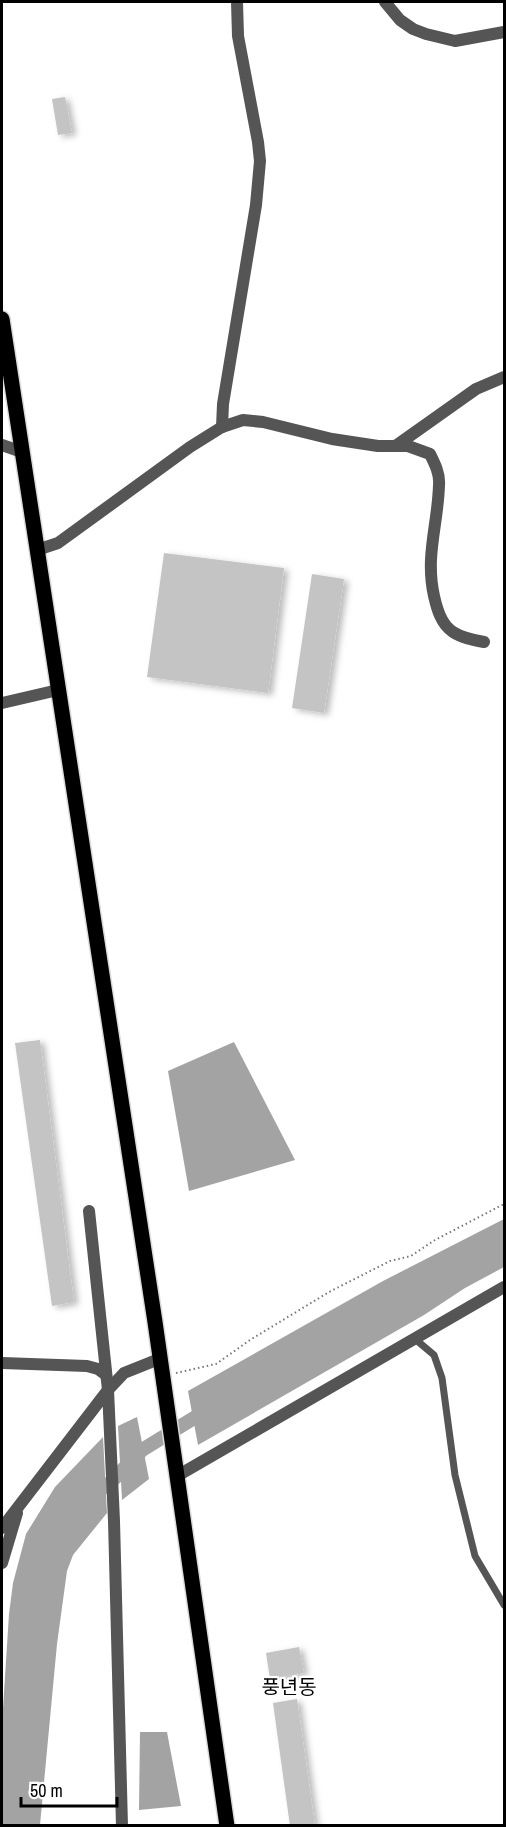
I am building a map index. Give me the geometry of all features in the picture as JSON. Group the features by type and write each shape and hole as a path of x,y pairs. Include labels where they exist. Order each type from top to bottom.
{"main road":[{"path":"2,319 177,1476 227,1826"}],"street":[{"path":"222,427 223,404 256,205 260,161 238,36 237,2"},
{"path":"385,2 400,20 426,34 455,41 504,32"},
{"path":"396,446 476,388 504,377"},
{"path":"37,550 58,543 190,447 222,427 243,420 262,422 332,439 378,446 408,446 430,454 437,468 439,483 430,563 431,582 437,610 452,631 463,638 484,642"},
{"path":"2,445 22,452"},
{"path":"2,703 58,690"},
{"path":"89,1211 108,1390 122,1826"},
{"path":"177,1476 504,1287"},
{"path":"2,1528 108,1390 124,1373 159,1359"},
{"path":"2,1363 87,1366 98,1369 106,1375"},
{"path":"2,1563 20,1504"}],"lane":[{"path":"415,1339 434,1355 442,1378 455,1475 475,1556 504,1605"}],"path":[{"path":"161,1375 216,1364 250,1340 329,1292 390,1261 411,1256 435,1240 504,1204"}],"shaded area":[{"path":"234,1042 295,1160 189,1191 168,1071"},
{"path":"504,1219 504,1267 198,1445 188,1391 383,1281"},
{"path":"137,1417 149,1479 122,1500 118,1426"},
{"path":"103,1437 107,1513 73,1555 67,1571 57,1644 40,1825 2,1825 2,1724 13,1583 26,1534 55,1487"},
{"path":"140,1732 167,1732 181,1806 139,1810"}],"building":[{"path":"65,97 72,133 58,135 52,99"},
{"path":"164,553 284,568 268,693 147,677"},
{"path":"312,574 344,579 324,713 292,708"},
{"path":"40,1040 74,1302 52,1306 15,1043"},
{"path":"299,1647 304,1673 270,1679 266,1653"},
{"path":"297,1699 315,1826 290,1826 273,1703"}],"waterway":[{"path":"106,1487 142,1450 207,1410"}],"district":[{"name":"풍년동","path":"289,1687"}]}
